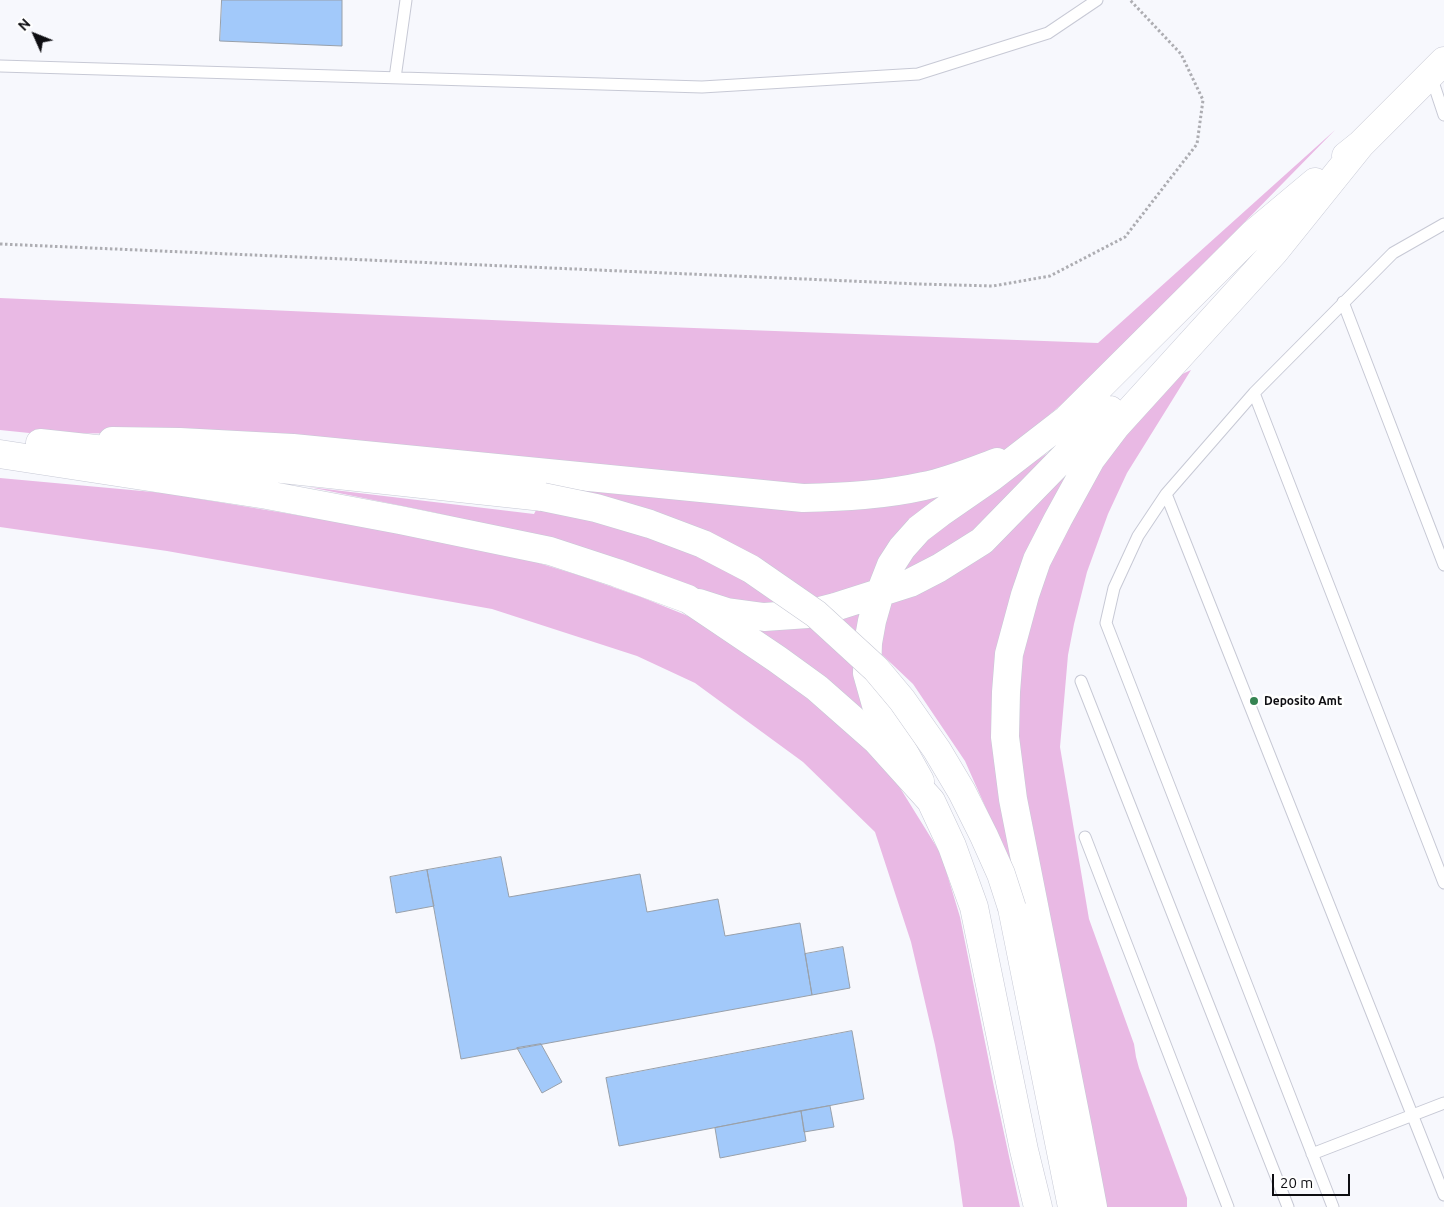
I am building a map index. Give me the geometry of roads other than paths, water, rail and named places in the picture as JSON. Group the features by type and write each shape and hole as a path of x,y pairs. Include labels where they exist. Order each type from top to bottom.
{"street":[{"path":"1038,1207 1024,1150 974,907 952,846 931,801 876,705 867,673 868,643 880,593 891,565 902,548 919,529 992,477 1067,419 1254,233 1361,144 1437,68"},
{"path":"1093,1207 1013,799 1005,737 1009,654 1025,595 1037,560 1091,459 1116,426 1275,251 1361,144"},
{"path":"0,454 267,495 541,549 617,573 727,612 764,617 808,614 910,583 939,568 982,541 1173,345 1275,251"},
{"path":"0,444 125,440 293,448 803,498 864,496 925,486 968,473 1026,450"},
{"path":"38,443 543,498 596,508 650,524 703,544 751,569 816,614 876,669 902,700 937,750 962,792 1001,874 1012,908 1072,1207"},
{"path":"688,599 778,659 816,688 876,740 931,801"}],"lane":[{"path":"395,78 406,0"},
{"path":"0,66 702,87 918,74 1048,33 1097,0"},
{"path":"1437,68 1444,115"},
{"path":"1333,1207 1106,623 1114,588 1138,536 1166,494 1254,393 1393,253 1444,224"},
{"path":"1343,302 1444,565"},
{"path":"1254,393 1444,883"},
{"path":"1166,494 1444,1195"},
{"path":"1081,680 1288,1207"},
{"path":"1085,837 1228,1207"},
{"path":"1312,1154 1444,1104"}],"place":[{"name":"Deposito Amt","path":"1254,701"}]}
